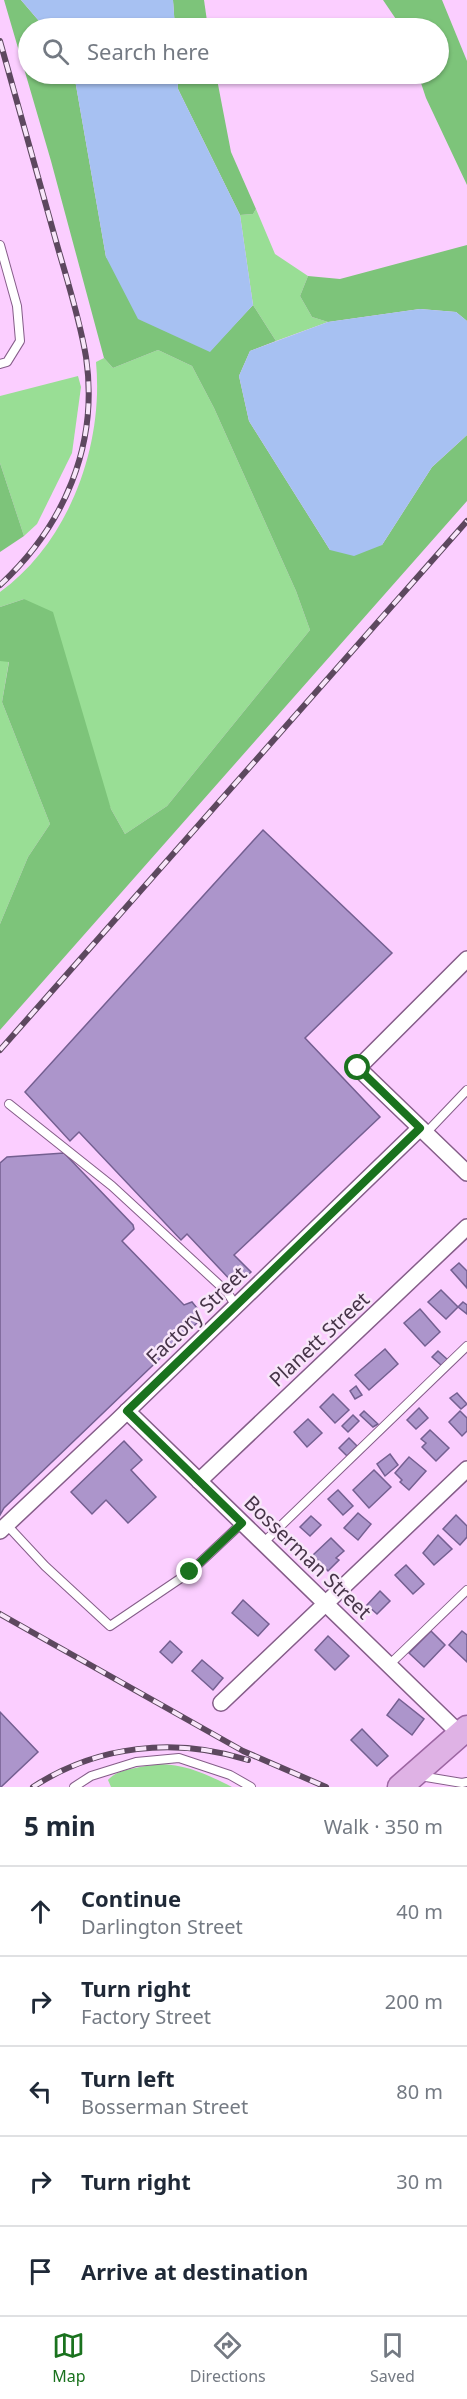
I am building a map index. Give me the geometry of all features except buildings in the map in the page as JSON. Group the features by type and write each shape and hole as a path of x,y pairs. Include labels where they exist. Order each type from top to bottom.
{"main road":[{"path":"406,1781 464,1728"}],"street":[{"path":"467,958 358,1068 467,1173"},
{"name":"Factory Street","path":"3,1527 423,1130"},
{"name":"Planett Street","path":"199,1481 467,1227"},
{"name":"Bosserman Street","path":"127,1411 390,1664 464,1728"},
{"path":"221,1703 467,1468"}],"lane":[{"path":"0,245 17,306 20,341 7,362 0,364"},
{"path":"423,1130 467,1090"},
{"path":"9,1104 112,1186 227,1292 236,1306"},
{"path":"263,1543 467,1346"},
{"path":"3,1527 110,1626 190,1572 242,1523"},
{"path":"390,1664 467,1590"},
{"path":"74,1787 91,1776 136,1762 179,1758 230,1775 251,1787"},
{"path":"406,1781 467,1782"}],"green space":[{"path":"4,0 21,0 36,18 18,18 18,48"},
{"path":"173,0 204,0 207,18 174,18"},
{"path":"383,0 442,0 467,61 467,185 421,84 449,84 449,18 395,18"},
{"path":"29,84 76,84 106,257 210,351 253,305 276,341 250,351 239,376 249,421 330,550 382,545 432,467 467,435 467,501 0,1030 0,924 28,857 50,824 2,702 9,662 0,661 0,607 24,599 53,612 111,809 125,834 167,806 310,630 296,591 214,408 192,366 158,350 113,368 104,358"},
{"path":"178,84 218,84 231,152 256,209 253,214 240,215 178,89"},
{"path":"256,209 275,254 308,276 300,296 312,317 328,322 276,341 253,305 240,215 253,214"},
{"path":"467,245 467,321 456,312 420,309 328,322 312,317 300,296 308,276 340,279"},
{"path":"158,350 192,366 214,408 296,591 310,630 167,806 125,834 111,809 24,599 0,607 0,592 24,571 45,547 63,519 77,490 94,426 97,394 96,362 104,358 113,368"},
{"path":"78,376 81,387 72,453 37,524 24,536 0,463 0,396"},
{"path":"0,463 24,536 0,552"},
{"path":"0,661 9,661 2,702 50,824 28,857 0,924"},
{"path":"159,1764 197,1771 232,1787 111,1787 108,1780 125,1770"}],"water":[{"path":"21,0 173,0 174,18 36,18"},
{"path":"76,84 178,84 178,89 240,215 253,305 210,352 138,319 106,257"},
{"path":"420,309 456,312 467,321 467,435 432,467 382,545 354,556 330,550 249,421 239,376 250,351 328,322"}],"railway":[{"path":"0,41 76,310 86,357 89,390 87,421 72,482 59,510 42,537 23,562 0,585"},
{"path":"0,1050 467,521"},
{"path":"0,1614 243,1751 326,1787"},
{"path":"33,1787 83,1762 137,1749 165,1747 193,1749 248,1760"}],"route":[{"path":"190,1572 242,1523 127,1411 420,1128 358,1068"}]}
